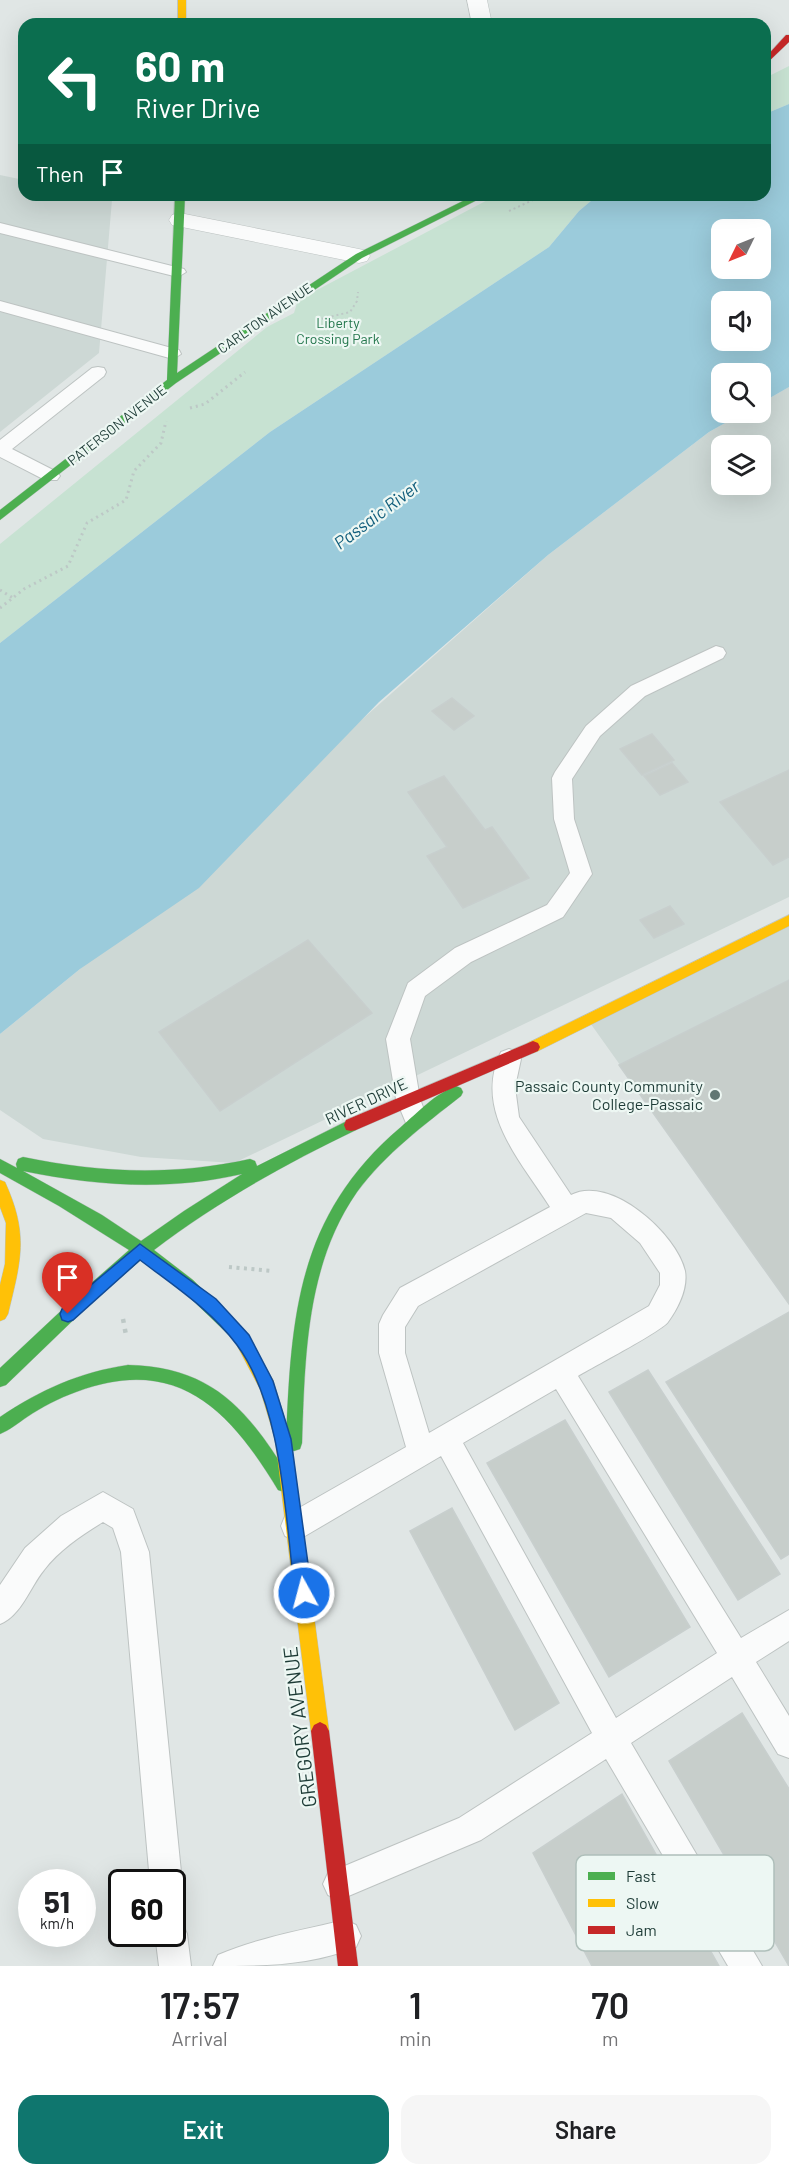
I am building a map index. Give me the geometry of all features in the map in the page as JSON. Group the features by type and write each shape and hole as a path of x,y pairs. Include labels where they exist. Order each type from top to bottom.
{"main road":[{"path":"182,0 182,18"},
{"path":"771,56 789,37"},
{"name":"PATERSON AVENUE","path":"0,516 172,381 180,201"},
{"name":"CARLTON AVENUE","path":"172,381 294,297 359,256 470,201"},
{"name":"RIVER DRIVE","path":"0,1378 96,1288 140,1251 237,1184 292,1153 408,1099 509,1059 789,920"},
{"path":"292,1499 296,1377 303,1313 314,1265 328,1227 350,1190 380,1156 417,1122 459,1090 509,1059"},
{"path":"0,1158 56,1172 112,1179 172,1181 232,1172 292,1153"},
{"name":"GREGORY AVENUE","path":"0,1166 64,1199 140,1251 211,1304 243,1340 267,1386 283,1439 296,1526 346,1951"},
{"path":"0,1187 13,1223 13,1264 0,1314"},
{"path":"0,1425 60,1387 109,1373 154,1373 196,1386 235,1417 267,1454 292,1499"}],"street":[{"path":"477,0 481,18"},
{"path":"180,220 359,256"}],"lane":[{"path":"0,228 178,272"},
{"path":"0,306 173,354"},
{"path":"51,476 0,449 98,372"},
{"path":"417,1122 408,1099 398,1039 416,990 463,955 555,911 580,874 564,819 562,778 592,731 638,691 716,653"},
{"path":"509,1059 503,1087 508,1120 567,1211"},
{"path":"296,1526 658,1315 673,1286 672,1270 649,1235 617,1208 584,1201 409,1297 392,1324 392,1353 421,1453"},
{"path":"561,1372 789,1743"},
{"path":"446,1439 611,1738 680,1855"},
{"path":"0,1610 34,1558 71,1526 103,1506 123,1519 135,1552 165,1869"},
{"path":"339,1884 470,1829 789,1624"},
{"path":"173,1947 175,1966"},
{"path":"229,1966 260,1956 346,1951"},
{"path":"737,1951 746,1966"}],"path":[{"path":"502,214 530,201"},
{"path":"312,322 340,318 352,312 362,288"},
{"path":"184,408 205,404 248,369"},
{"path":"0,608 68,566 87,523 126,500 131,476 136,467 159,448 167,432 163,413"},
{"path":"0,590 13,598"}],"shaded area":[{"path":"0,175 18,179 18,201 112,201 99,353 0,432"},
{"path":"789,387 789,897 234,1163 141,1157 43,1139 0,1110 0,1034 80,969 548,555 709,432 725,423 771,423 771,397"},
{"name":"Passaic County Community College-Passaic","path":"789,920 789,1302 588,1020"}],"green space":[{"path":"789,66 789,104 771,112 771,75"},
{"name":"Liberty Crossing Park","path":"486,201 591,201 579,211 549,247 270,432 0,643 0,544 267,327 294,313 298,300"}],"water":[{"name":"Passaic River","path":"789,104 789,387 771,397 771,363 711,363 711,423 725,423 709,432 548,555 379,702 199,888 80,969 0,1034 0,643 270,432 549,247 579,211 591,201 771,201 771,112"}],"building":[{"path":"452,698 474,716 454,730 432,711"},
{"path":"652,734 674,760 642,775 620,749"},
{"path":"672,763 688,782 660,795 644,776"},
{"path":"789,770 789,857 773,865 720,802"},
{"path":"444,776 485,830 492,827 529,878 463,908 427,856 447,847 408,792"},
{"path":"670,906 684,924 654,938 640,920"},
{"path":"308,940 372,1013 220,1111 159,1032"},
{"name":"Passaic County Community College-Passaic","path":"789,980 789,1304 619,1065"},
{"path":"789,1312 789,1554 781,1559 666,1382"},
{"path":"648,1370 780,1574 738,1600 609,1392"},
{"path":"565,1420 690,1627 609,1677 487,1463"},
{"path":"452,1508 559,1703 515,1730 410,1531"},
{"path":"742,1713 789,1789 789,1966 774,1940 774,1855 724,1855 669,1761"},
{"path":"622,1794 656,1855 576,1855 576,1935 533,1853"},
{"path":"584,1951 711,1951 719,1966 592,1966"}],"traffic: fast":[{"path":"0,516 172,381 180,201"},
{"path":"172,381 359,256 470,201"},
{"path":"294,1443 299,1344 304,1311 311,1278 334,1217 352,1188 387,1148 456,1092"},
{"path":"0,1379 103,1282 164,1233 242,1182 351,1125"},
{"path":"23,1164 80,1174 136,1179 193,1177 250,1166"},
{"path":"0,1166 97,1220 158,1262 215,1310 240,1336"},
{"path":"0,1426 48,1396 74,1385 101,1376 128,1372 155,1373 182,1380 220,1402 251,1434 284,1484"}],"traffic: slow":[{"path":"182,0 182,18"},
{"path":"533,1047 789,920"},
{"path":"0,1187 13,1223 13,1264 0,1314"},
{"path":"240,1336 267,1386 283,1439 320,1731"}],"traffic: jam":[{"path":"771,56 789,37"},
{"path":"351,1125 533,1047"},
{"path":"320,1731 348,1966"}],"place":[{"name":"Passaic County Community College-Passaic","path":"715,1095"}],"route":[{"path":"68,1314 140,1251 211,1304 243,1340 267,1386 283,1439 304,1593"}]}
